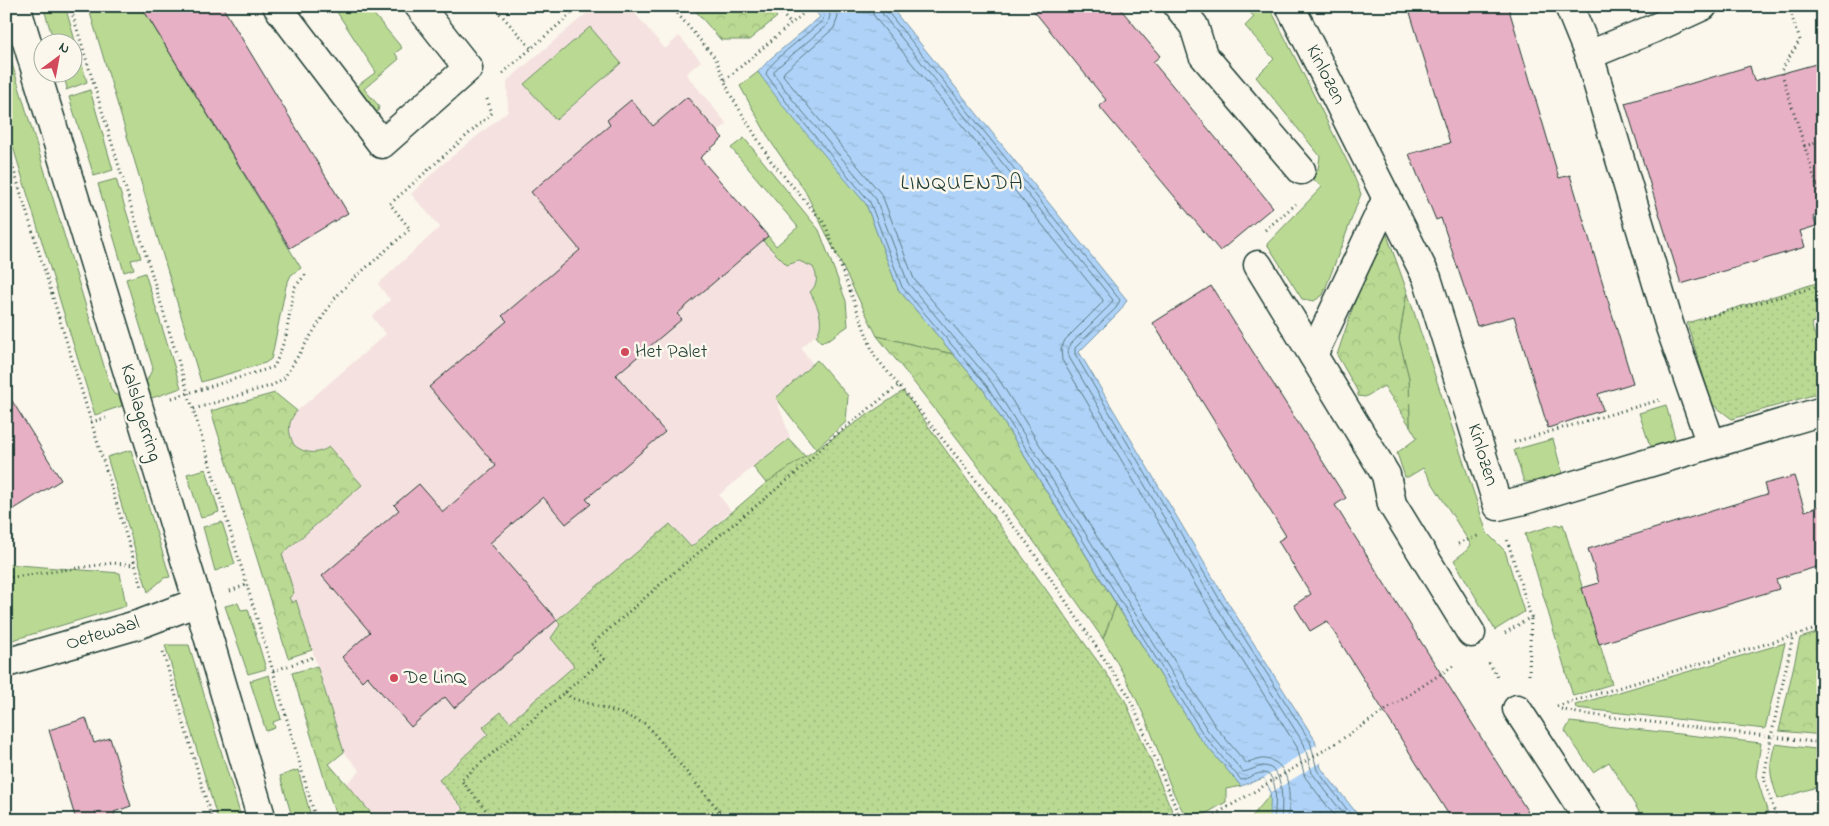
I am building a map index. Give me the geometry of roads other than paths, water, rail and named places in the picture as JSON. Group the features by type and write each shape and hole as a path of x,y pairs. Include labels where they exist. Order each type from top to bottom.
{"street":[{"name":"Kalslagerring","path":"16,6 198,602 262,820"},
{"path":"277,6 382,144 468,68 419,6"},
{"path":"1178,6 1194,26 1203,55 1301,170"},
{"name":"Kinlozen","path":"1290,6 1428,278 1498,506 1524,500 1823,410"},
{"path":"1569,6 1589,55 1670,327 1711,444"},
{"path":"1589,55 1703,6"},
{"path":"1313,355 1387,198"},
{"path":"1258,265 1386,475 1392,504 1471,633"},
{"name":"Oetewaal","path":"6,663 153,619 198,602"},
{"path":"1518,709 1588,820"}],"water":[{"path":"811,6 890,6 1127,300 1120,311 1079,352 1225,598 1315,740 1321,768 1362,820 1270,820 1270,793 1264,778 1241,786 1199,737 983,389 898,289 866,204 783,106 758,72 770,59 820,17"}],"place":[{"name":"Het Palet","path":"625,352"},
{"name":"De LinQ","path":"394,678"}],"district":[{"name":"LINQUENDA","path":"962,184"}]}
